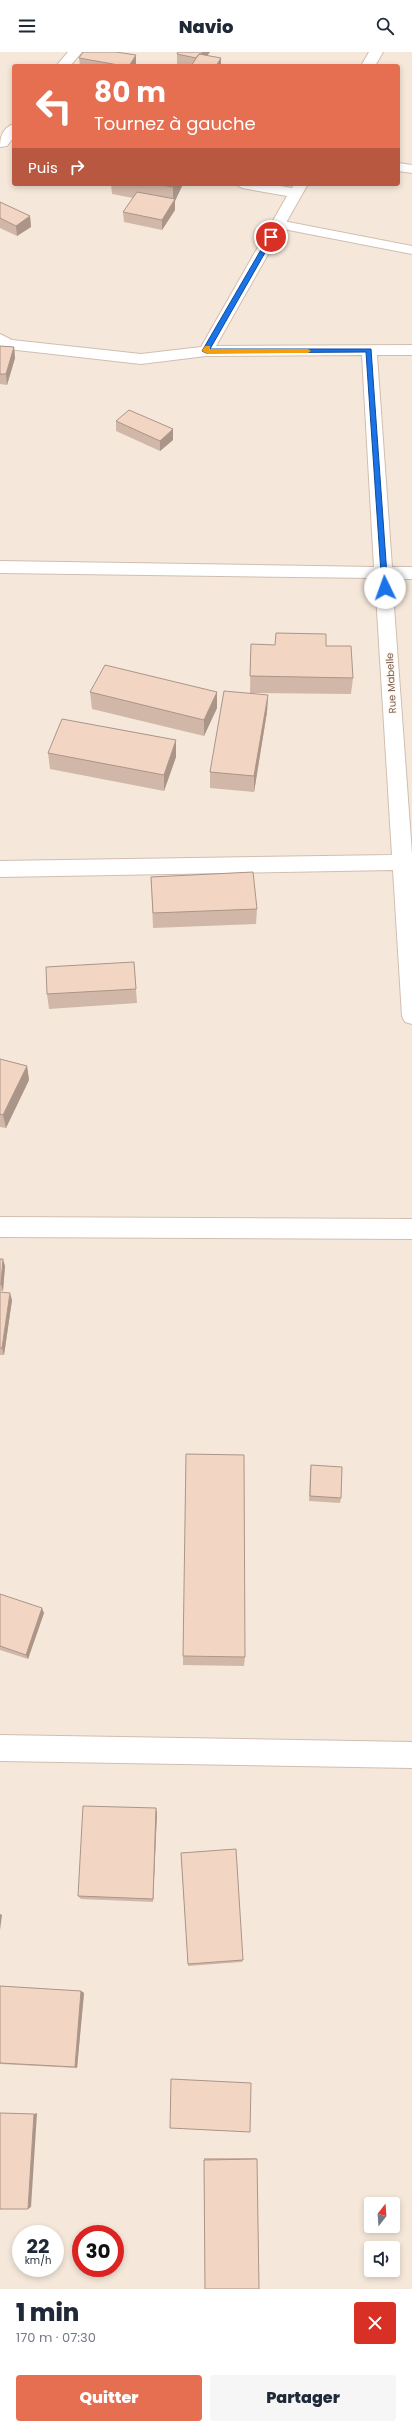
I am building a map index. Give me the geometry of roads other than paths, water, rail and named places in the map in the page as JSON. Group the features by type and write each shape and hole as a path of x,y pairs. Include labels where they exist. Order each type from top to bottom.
{"street":[{"path":"65,64 75,52"},
{"path":"369,64 376,52"},
{"path":"5,143 12,131"},
{"path":"400,167 412,169"},
{"path":"206,351 298,189 264,186"},
{"path":"0,339 8,344 141,359 206,351 412,350"},
{"name":"Rue Mabelle","path":"369,350 406,862 412,1016"},
{"path":"0,566 412,573"},
{"path":"0,869 406,862"},
{"path":"0,1227 412,1229"},
{"path":"0,1748 412,1755"}],"lane":[{"path":"278,224 412,250"}]}
